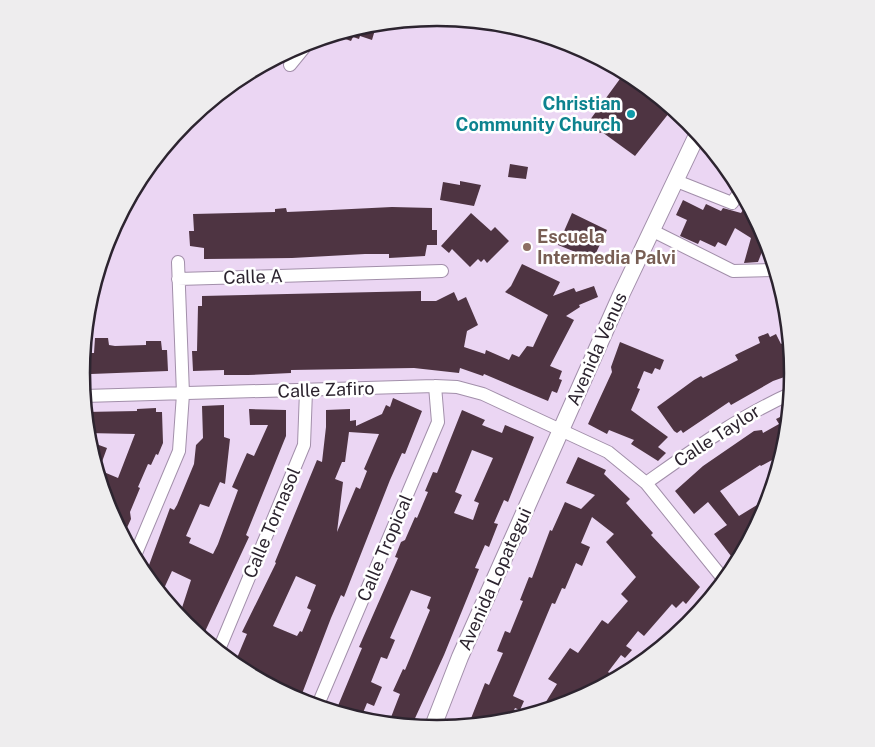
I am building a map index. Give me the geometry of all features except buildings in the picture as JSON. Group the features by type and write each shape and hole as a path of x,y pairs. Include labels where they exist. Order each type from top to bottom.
{"street":[{"path":"290,65 297,56"},
{"name":"Avenida Venus","path":"560,430 674,180 694,140"},
{"path":"674,180 732,203 736,197"},
{"path":"651,230 733,271 769,270"},
{"path":"138,549 180,451 183,394 178,262"},
{"name":"Calle A","path":"178,279 442,272"},
{"name":"Calle Zafiro","path":"91,396 435,386 457,387 483,394 608,452 646,483 720,574"},
{"name":"Calle Tropical","path":"320,700 438,422 435,386"},
{"name":"Calle Tornasol","path":"221,645 304,445 306,391"},
{"name":"Calle Taylor","path":"646,483 718,432 757,409 784,397"},
{"name":"Avenida Lopategui","path":"435,721 460,657 560,430"}],"place":[{"name":"Christian Community Church","path":"631,114"},
{"name":"Escuela Intermedia Palvi","path":"527,247"}]}
